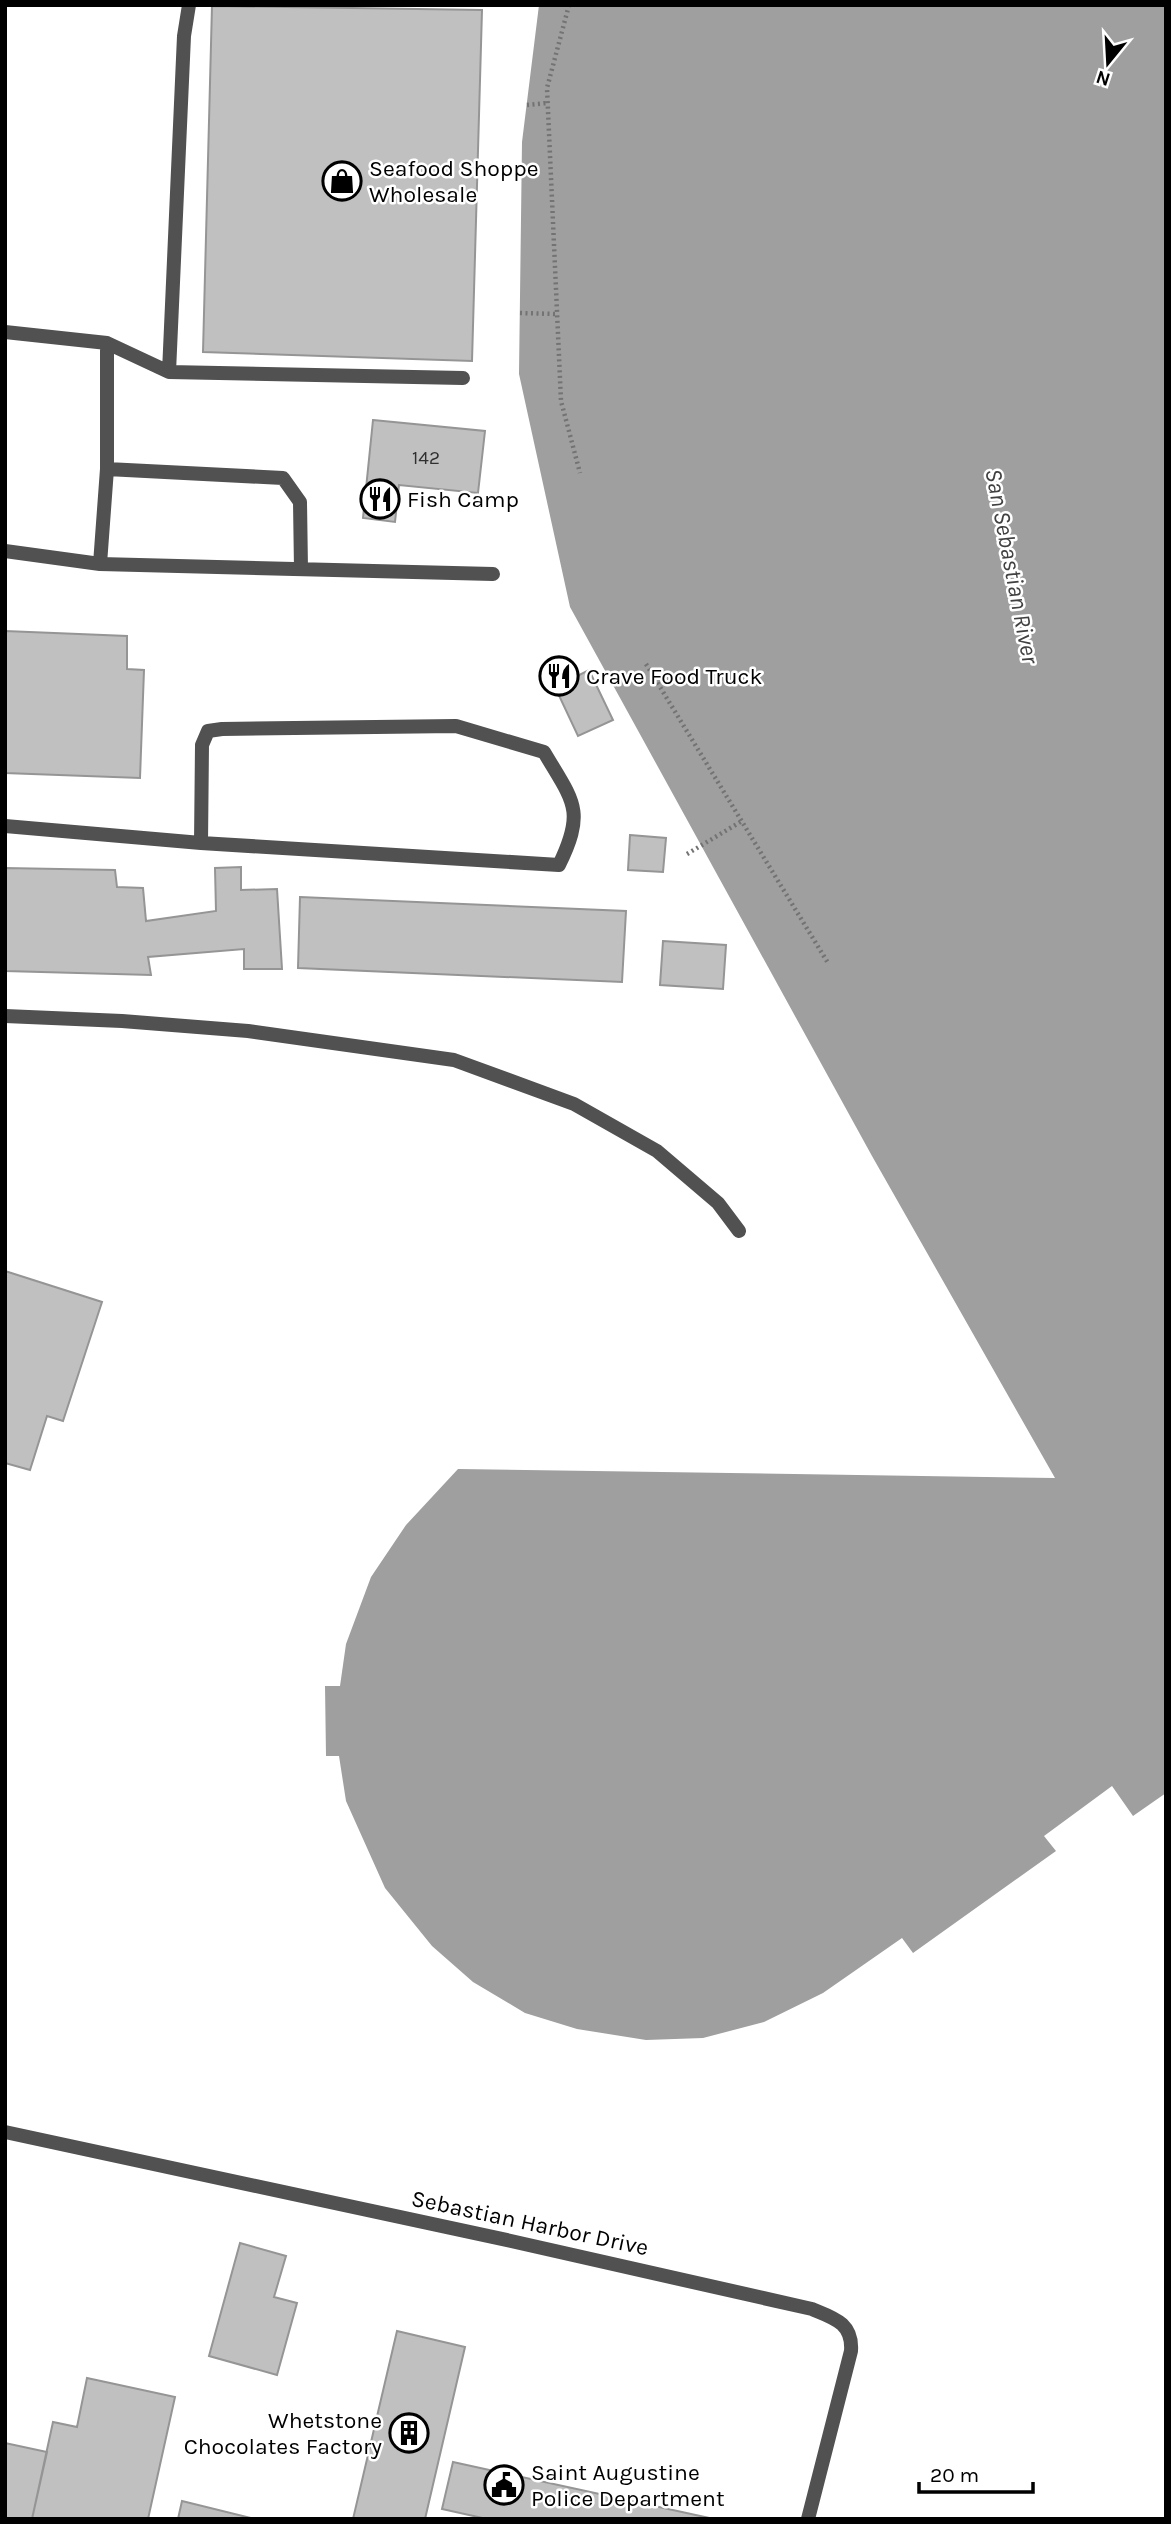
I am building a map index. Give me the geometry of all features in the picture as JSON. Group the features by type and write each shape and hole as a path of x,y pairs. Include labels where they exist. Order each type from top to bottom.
{"street":[{"path":"169,372 184,36 189,5"},
{"path":"5,332 107,342 169,372 463,379"},
{"path":"100,564 107,469 107,342"},
{"path":"107,469 283,478 300,502 301,569"},
{"path":"5,551 100,564 493,574"},
{"path":"5,826 201,844 559,865 572,838 574,803 544,752 456,726 222,729 208,731 202,745 201,844"},
{"path":"5,1016 122,1020 248,1031 454,1060 574,1104 657,1151 718,1203 739,1231"},
{"name":"Sebastian Harbor Drive","path":"5,2132 498,2239 812,2309 828,2315 841,2322 852,2338 851,2351 808,2519"}],"path":[{"path":"569,5 547,88 561,401 580,473"},
{"path":"527,105 548,103"},
{"path":"520,313 557,314"},
{"path":"646,664 828,962"},
{"path":"687,854 742,821"}],"water":[{"name":"San Sebastian River","path":"539,5 1166,5 1166,1793 1133,1816 1112,1786 1044,1836 1056,1851 913,1953 902,1938 823,1993 764,2022 703,2038 646,2040 577,2029 525,2013 473,1982 432,1946 385,1888 346,1801 339,1756 326,1756 325,1686 340,1686 346,1644 371,1577 406,1525 458,1469 1055,1478 872,1156 570,607 519,374 522,142"}],"building":[{"name":"Seafood Shoppe Wholesale","path":"212,6 482,10 472,361 203,352"},
{"path":"373,420 485,431 478,493 399,485 395,522 363,518"},
{"path":"5,631 127,636 127,669 144,670 140,778 5,773"},
{"path":"589,670 613,720 578,736 555,687"},
{"path":"630,835 666,838 663,872 628,870"},
{"path":"241,867 241,890 277,889 282,969 244,969 244,949 148,957 151,975 5,971 5,868 115,870 117,887 143,888 146,921 216,911 215,868"},
{"path":"300,897 626,911 622,982 298,968"},
{"path":"663,941 726,945 723,989 660,985"},
{"path":"5,1271 102,1302 63,1421 47,1416 30,1470 5,1463"},
{"path":"240,2243 286,2256 274,2297 297,2303 277,2375 209,2356"},
{"name":"Whetstone Chocolates Factory","path":"397,2331 465,2347 425,2519 353,2519"},
{"path":"87,2378 175,2397 148,2519 32,2519 53,2422 77,2427"},
{"path":"5,2443 47,2452 32,2519 5,2519"},
{"name":"Saint Augustine Police Department","path":"453,2462 714,2519 487,2519 442,2509"},
{"path":"182,2501 251,2518 251,2519 178,2519"}],"place":[{"name":"Seafood Shoppe Wholesale","path":"342,181"},
{"name":"Fish Camp","path":"380,499"},
{"name":"Crave Food Truck","path":"559,676"},
{"name":"Whetstone Chocolates Factory","path":"409,2433"},
{"name":"Saint Augustine Police Department","path":"504,2485"}]}
